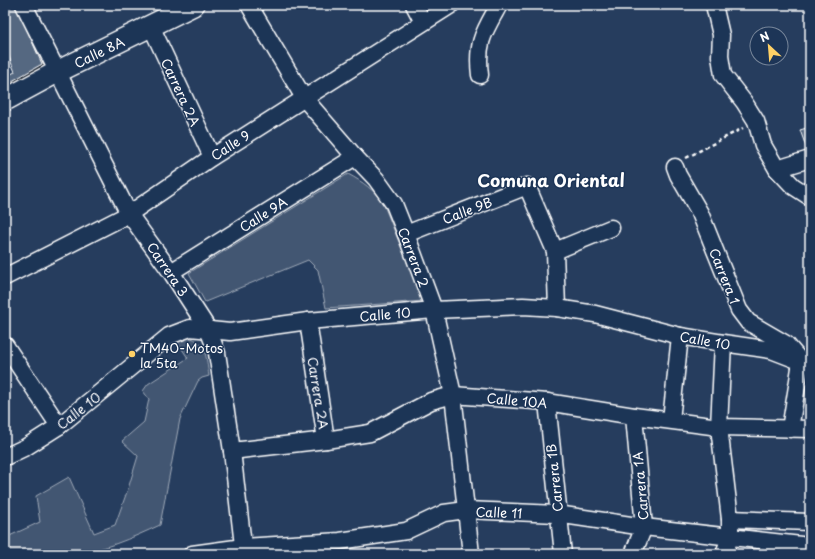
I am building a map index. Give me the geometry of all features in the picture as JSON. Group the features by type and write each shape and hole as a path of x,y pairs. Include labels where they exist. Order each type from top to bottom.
{"main road":[{"name":"Calle 8A","path":"5,100 193,5"}],"street":[{"name":"Carrera 3","path":"24,5 129,214 171,272 208,329 217,353 232,451 244,550"},
{"name":"Carrera 2","path":"249,5 304,98 376,179 394,204 434,310 453,395 471,554"},
{"path":"414,5 423,22"},
{"name":"Calle 9","path":"5,277 129,214 212,157 451,5"},
{"path":"480,74 478,57 482,35 499,5"},
{"path":"714,5 721,35 720,56 723,75 744,102 756,121 763,144 777,169 793,186 810,197"},
{"name":"Carrera 2A","path":"151,26 212,157"},
{"name":"Calle 9A","path":"171,272 355,157"},
{"path":"777,169 810,159"},
{"name":"Carrera 1","path":"675,167 700,214 739,310 748,322 786,344 806,364"},
{"name":"Calle 9B","path":"406,234 527,186 555,251"},
{"path":"557,308 555,251 611,228"},
{"name":"Calle 10","path":"5,457 26,447 59,426 169,336 190,328 230,332 308,322 434,310 523,306 557,308 595,314 680,336 771,350 806,364"},
{"name":"Carrera 2A","path":"308,322 326,440"},
{"path":"671,420 680,336"},
{"path":"723,343 720,427 730,519 730,537 724,554"},
{"path":"5,345 59,426"},
{"path":"790,429 806,364"},
{"name":"Calle 10A","path":"232,451 326,440 370,433 431,401 453,395 546,402 634,416 720,427 810,430"},
{"name":"Carrera 1B","path":"546,402 562,554"},
{"name":"Carrera 1A","path":"633,554 644,526 634,416"},
{"name":"Calle 11","path":"192,554 244,550 340,548 406,531 444,513 466,510 557,514 810,546"},
{"path":"730,519 810,522"}],"path":[{"path":"675,167 681,161 756,121"}],"shaded area":[{"path":"348,174 368,187 383,203 423,301 326,308 318,270 308,260 205,302 189,273"},
{"path":"184,337 192,338 201,345 206,356 209,376 198,381 180,419 160,525 116,544 82,553 5,554 5,538 40,522 36,496 69,477 94,533 115,525 138,456 122,441 144,422 149,399 143,391 148,384 188,358 176,340"}],"building":[{"path":"5,5 16,5 42,64 5,85 5,77 15,72 5,47"},
{"path":"810,127 810,155 809,155 800,130"}],"place":[{"name":"TM40-Motos la 5ta","path":"132,354"}],"district":[{"name":"Comuna Oriental","path":"551,180"}]}
